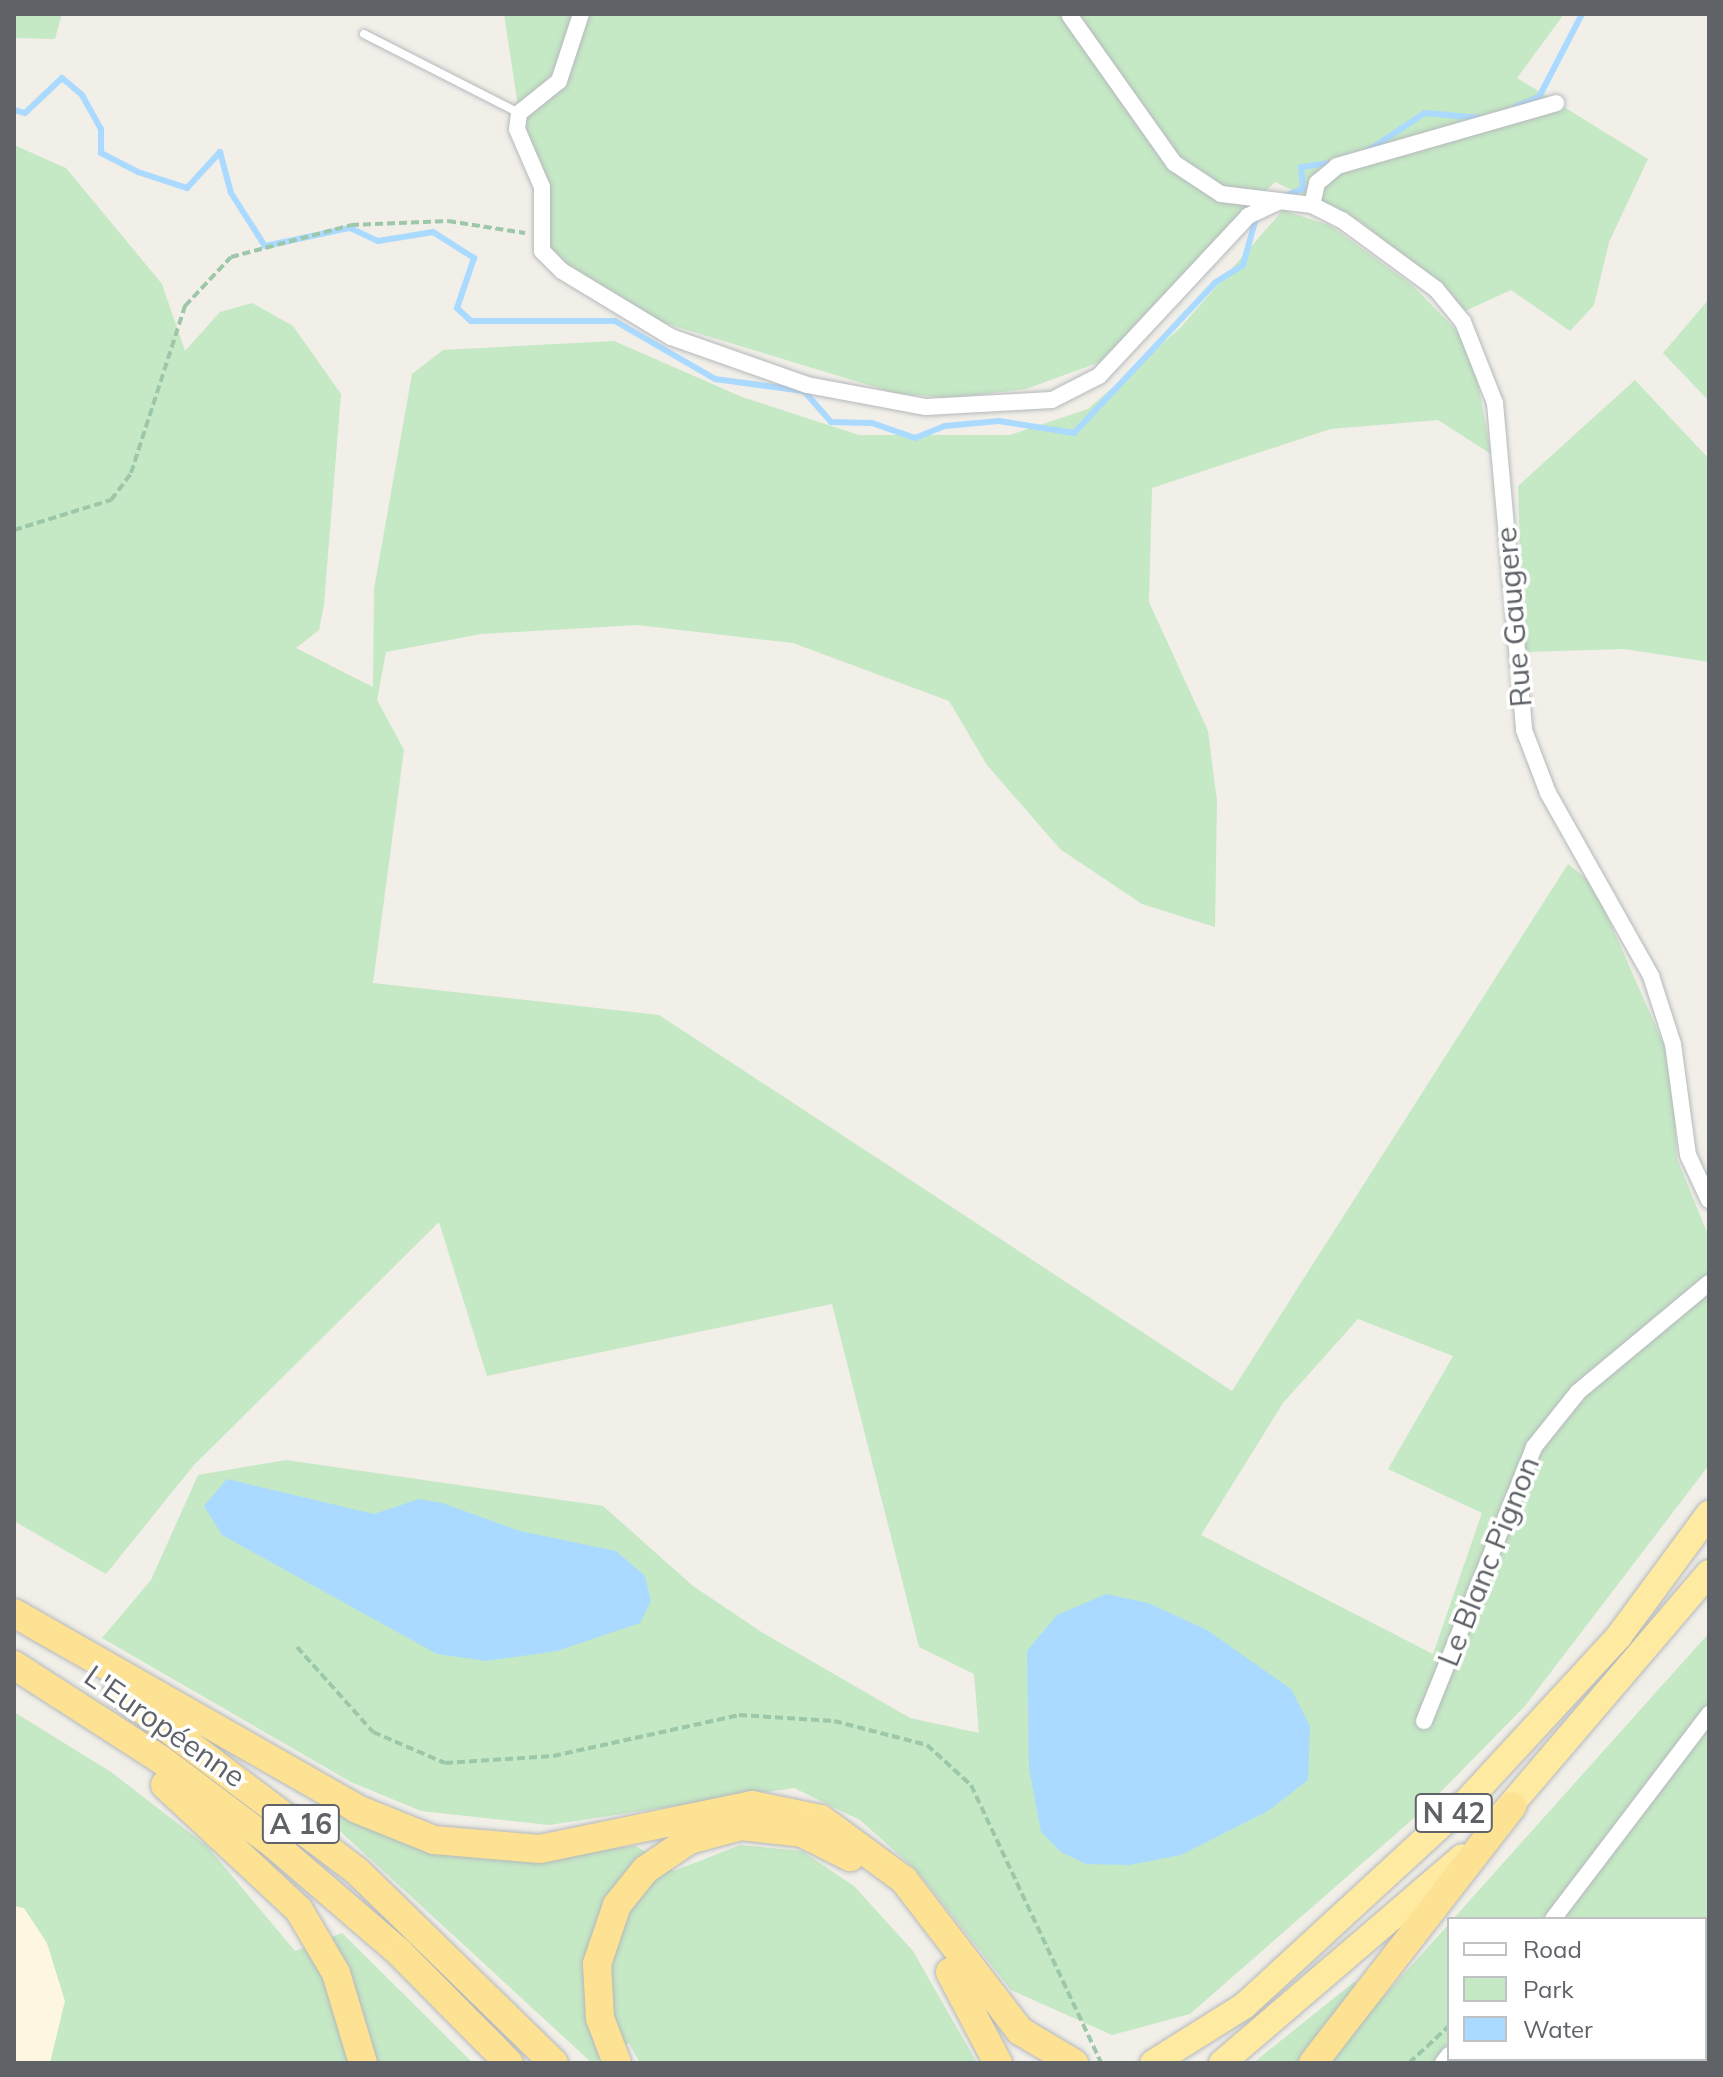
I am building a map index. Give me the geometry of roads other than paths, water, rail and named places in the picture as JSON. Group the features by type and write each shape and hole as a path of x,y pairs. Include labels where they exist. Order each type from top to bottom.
{"highway":[{"name":"N 42","path":"1153,2063 1244,2006 1467,1801 1619,1636 1709,1514"},
{"name":"N 42","path":"1222,2063 1367,1944 1512,1806 1709,1573"},
{"path":"14,1613 357,1809 443,1842 540,1849 744,1806 821,1819 899,1874 1020,2031 1074,2063"},
{"name":"L'Européenne","path":"14,1627 171,1727 327,1845 554,2063"},
{"name":"L'Européenne","path":"14,1665 160,1759 277,1847 399,1952 509,2063"},
{"path":"14,1681 166,1786 277,1884 336,1973 363,2063"},
{"path":"1313,2063 1512,1806"},
{"path":"617,2063 600,2018 596,1976 617,1905 645,1870 689,1840 758,1826 830,1844 885,1886 959,1986 998,2063"}],"street":[{"path":"581,14 559,81 519,113 517,129 542,187 538,236 562,271 671,337 746,366 867,401 992,406 1052,400 1099,376 1248,216 1279,202"},
{"name":"Rue Gaugere","path":"1071,15 1174,163 1221,194 1312,205 1436,289 1478,355 1495,403 1524,730 1548,793 1651,976 1673,1044 1688,1155 1709,1200"},
{"path":"1312,205 1317,183 1337,166 1556,103"},
{"name":"Le Blanc Pignon","path":"1424,1721 1534,1447 1578,1392 1709,1283"},
{"path":"1555,1917 1709,1714"}],"lane":[{"path":"364,34 519,113"}],"water":[{"path":"227,1479 374,1514 419,1499 442,1503 520,1531 616,1551 645,1576 651,1601 640,1623 557,1651 486,1661 437,1654 222,1535 204,1506"},
{"path":"1106,1594 1148,1603 1207,1630 1291,1689 1310,1726 1308,1780 1268,1811 1181,1855 1129,1865 1086,1864 1061,1852 1041,1832 1029,1768 1027,1651 1057,1615"}],"waterway":[{"path":"1515,107 1539,97 1582,14"},
{"path":"14,110 25,113 62,78 82,95 101,129 101,153 138,172 187,188 220,152 231,193 265,246 350,228 378,241 433,232 474,258 457,308 471,321 615,321 715,379 804,391 831,422 872,423 915,438 945,426 999,421 1074,433 1216,282 1243,265 1256,218"},
{"path":"1369,150 1425,113 1482,118"},
{"path":"1282,197 1303,189 1301,167 1336,162"}]}
